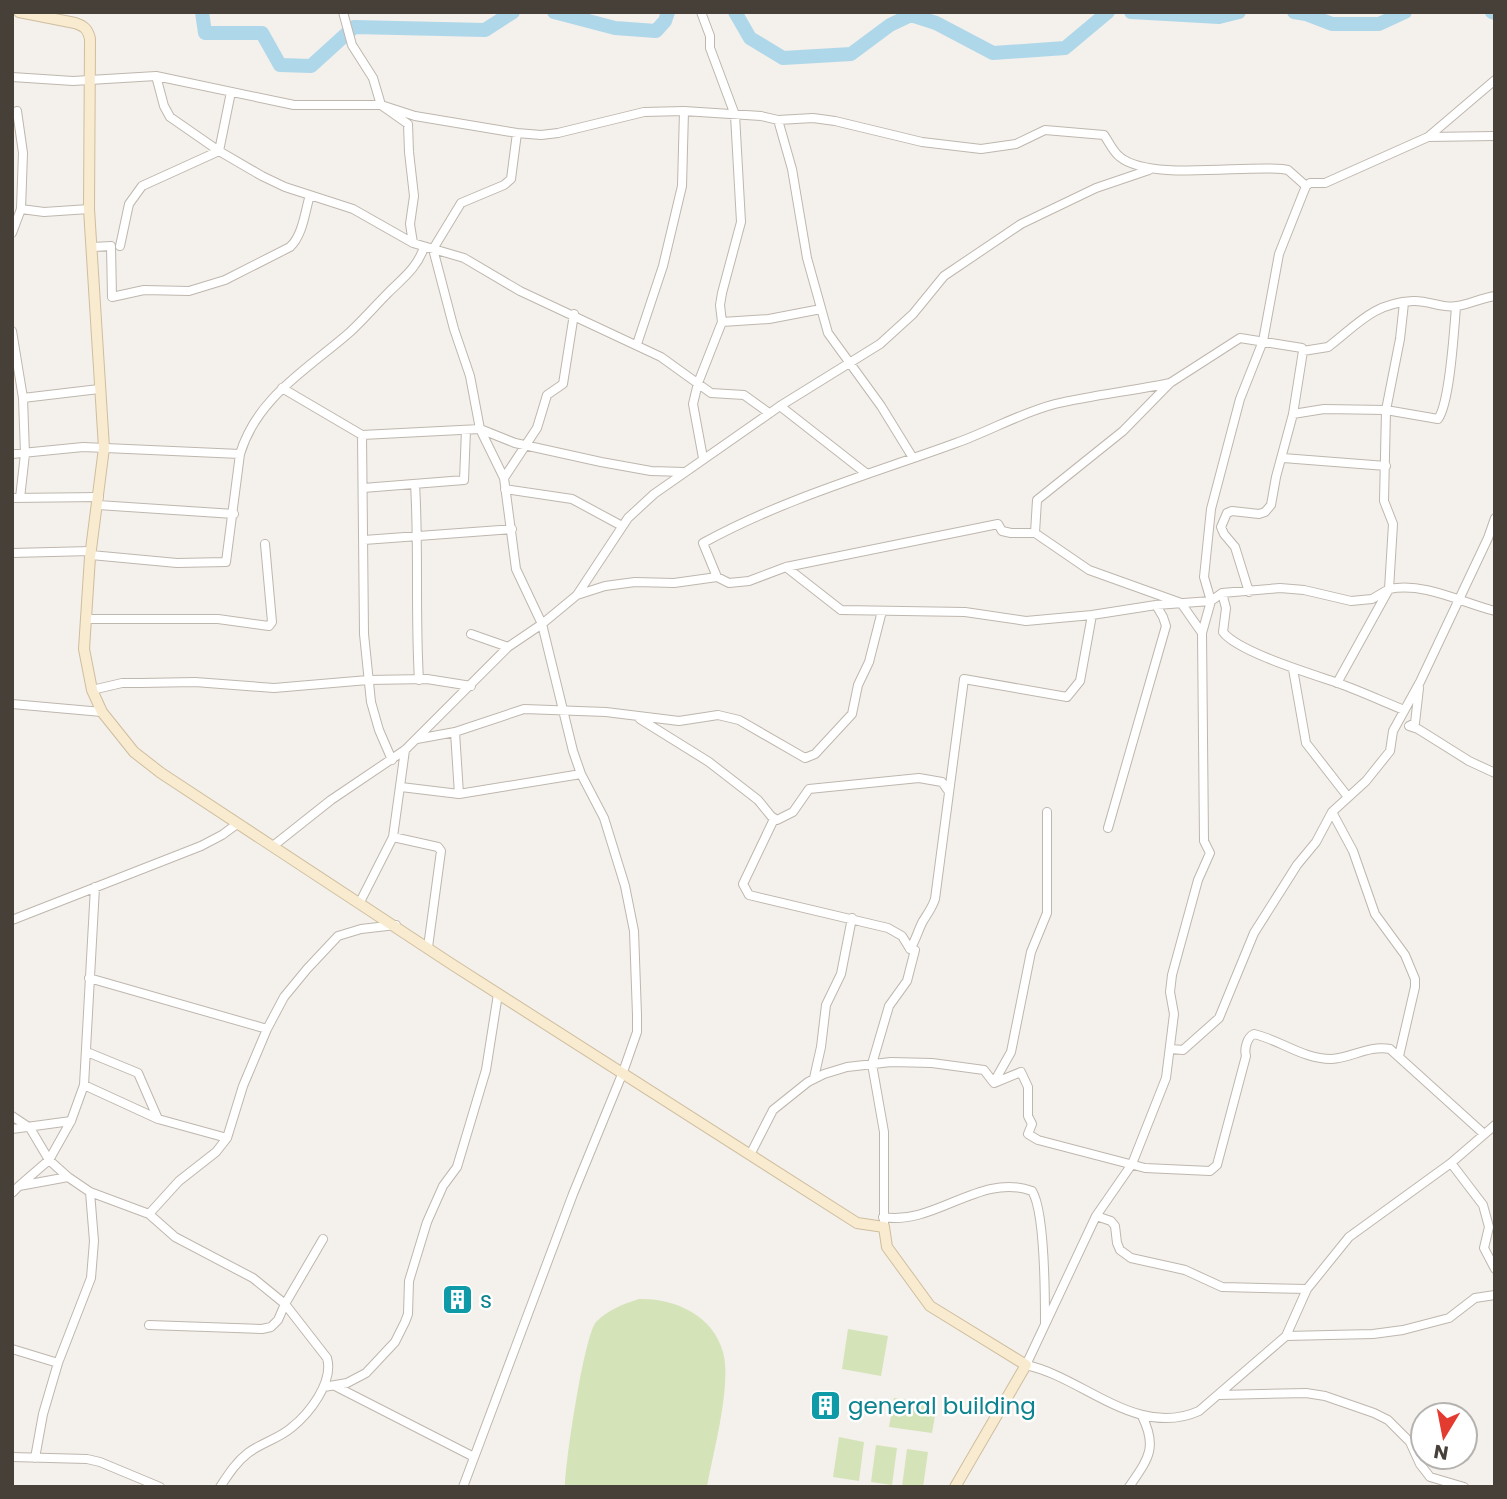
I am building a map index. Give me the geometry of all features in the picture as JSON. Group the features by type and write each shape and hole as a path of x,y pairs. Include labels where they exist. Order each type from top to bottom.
{"street":[{"path":"19,12 83,26 90,39 89,209 104,448 91,553 84,649 92,690 102,712 125,742 144,760 237,824 857,1223 883,1222 948,1206 978,1191 1021,1188 1032,1192 1038,1209 1045,1277 1045,1327"},
{"path":"701,12 710,36 710,48 735,115 741,222 722,293 722,322 698,383 693,404 703,458"},
{"path":"345,16 352,45 373,78 381,105 408,124 414,196 410,224 413,243"},
{"path":"156,76 164,106 170,117 219,151 262,176 359,212 413,243 464,258 520,291 638,344 711,393 744,395 769,413"},
{"path":"12,77 88,81 156,76 294,105 381,105 415,116 517,133 558,133 644,112 684,111 779,120 813,118 922,142 981,149 1016,144 1045,130 1094,133 1104,135 1123,160 1150,170"},
{"path":"955,1487 1026,1365 1096,1216 1132,1164 1167,1078 1174,1014 1170,992 1172,975 1198,880 1210,853 1203,841 1202,633 1211,601 1204,577 1211,509 1240,399 1263,341 1279,254 1306,186 1310,183 1325,183 1428,137 1495,80"},
{"path":"219,151 231,92"},
{"path":"12,233 21,209 23,153 17,110"},
{"path":"638,344 663,266 682,186 684,111"},
{"path":"779,120 792,169 807,258 828,332 881,406 913,458"},
{"path":"12,553 91,553 177,563 225,563 234,514 240,454 250,426 282,388 352,330 418,262 461,202 504,185 511,179 517,133"},
{"path":"1428,137 1495,136"},
{"path":"120,246 129,204 142,186 219,151"},
{"path":"272,846 331,800 405,750 508,647 577,595 622,526 641,505 769,413 880,344 913,314 944,276 1021,224 1097,188 1150,170 1276,168 1288,170 1306,186"},
{"path":"93,247 111,246 112,297 144,290 189,291 225,280 290,247 295,242 303,222 310,195"},
{"path":"21,209 44,212 89,209"},
{"path":"429,248 470,376 480,429 504,478 516,569 542,624 581,774 604,818 625,886 634,931 637,1032 463,1487"},
{"path":"1303,351 1328,347 1362,317 1389,306 1413,301 1456,307 1495,296"},
{"path":"1337,683 1389,589 1394,524 1384,501 1386,410 1404,303"},
{"path":"1293,414 1324,410 1386,410 1440,418 1456,307"},
{"path":"722,322 769,319 821,309"},
{"path":"504,478 537,428 547,395 563,384 574,314"},
{"path":"12,331 23,398 25,454 16,498 98,501 234,514"},
{"path":"1035,533 1037,500 1123,431 1170,383 1241,338 1302,348 1303,351"},
{"path":"1249,592 1235,547 1224,534 1222,527 1227,513 1232,511 1259,514 1265,512 1270,505 1293,414 1303,351"},
{"path":"717,577 703,543 758,517 867,474 959,442 1018,415 1057,404 1170,383"},
{"path":"282,388 362,435 480,429 515,443 651,471 684,472"},
{"path":"23,398 99,389"},
{"path":"780,406 867,474"},
{"path":"363,488 464,480 466,430"},
{"path":"362,435 364,634 368,680 375,718 391,760"},
{"path":"12,454 83,447 240,454"},
{"path":"1283,458 1386,466"},
{"path":"415,484 419,680"},
{"path":"505,489 572,499 622,526"},
{"path":"1171,1049 1183,1050 1219,1018 1254,933 1297,865 1316,842 1332,812 1381,765 1390,751 1393,732 1420,682 1458,597 1491,539 1495,518"},
{"path":"577,595 605,586 635,582 674,583 717,577 729,583 749,581 786,567 998,524 1002,531 1035,533 1089,570 1181,603 1202,633"},
{"path":"364,540 418,538 512,528"},
{"path":"85,619 218,620 269,626 272,622 265,544"},
{"path":"786,567 841,610 965,612 1026,621 1211,601 1222,593 1296,588 1351,601 1372,599 1389,589 1407,587 1458,597 1495,611"},
{"path":"1222,593 1226,608 1223,628 1225,636 1293,668 1404,710"},
{"path":"1108,828 1166,626 1156,605"},
{"path":"417,738 455,732 516,711 606,712 679,720 709,715 727,716 756,729 805,758 815,754 852,713 858,685 869,662 882,611"},
{"path":"910,949 919,936 922,922 930,913 935,899 964,679 1067,697 1080,681 1092,615"},
{"path":"471,634 508,647"},
{"path":"1293,668 1306,743 1348,797"},
{"path":"92,690 141,682 195,682 274,688 368,680 419,680 471,686"},
{"path":"1420,682 1415,723 1409,726 1495,773"},
{"path":"12,704 78,712 102,712"},
{"path":"637,717 709,762 758,800 774,819 781,819 793,812 809,789 928,778 942,782 949,792"},
{"path":"455,732 459,794"},
{"path":"360,902 393,837 405,750"},
{"path":"401,787 459,794 581,774"},
{"path":"994,1083 1011,1052 1031,952 1047,913 1047,812"},
{"path":"1332,812 1353,851 1374,914 1405,955 1415,979 1399,1056"},
{"path":"774,819 743,884 749,895 893,929 902,936 910,949 915,950 907,981 888,1006 872,1064 884,1132 883,1222 887,1247 930,1306 1026,1365 1044,1369 1123,1409 1142,1416 1166,1419 1187,1417 1199,1411 1286,1336 1307,1289 1349,1237 1451,1163 1495,1125"},
{"path":"12,920 201,846 237,824"},
{"path":"393,837 441,851 428,947"},
{"path":"12,1193 49,1160 71,1121 84,1085 95,887"},
{"path":"814,1078 826,1005 841,974 852,918"},
{"path":"149,1214 179,1181 216,1152 226,1138 243,1086 284,997 338,936 361,929 396,925"},
{"path":"89,978 267,1029"},
{"path":"324,1387 359,1379 395,1342 405,1322 408,1314 409,1281 427,1222 443,1186 457,1167 486,1070 498,994"},
{"path":"994,1083 1021,1072 1028,1087 1028,1116 1032,1124 1028,1134 1038,1140 1145,1168 1210,1171 1220,1153 1251,1035 1259,1035 1315,1057 1334,1059 1379,1047 1390,1049 1399,1056 1483,1133"},
{"path":"87,1052 138,1073 158,1119"},
{"path":"751,1153 773,1110 814,1078 847,1067 907,1062 964,1067 984,1070 994,1083"},
{"path":"84,1085 158,1119 226,1138"},
{"path":"12,1116 30,1128 49,1160 90,1192 149,1214 175,1237 253,1278 285,1304 327,1358 329,1369 324,1387 291,1429 250,1451 237,1463 220,1487"},
{"path":"12,1129 71,1121"},
{"path":"1451,1163 1483,1205 1489,1227 1484,1248 1495,1269"},
{"path":"19,1186 68,1177"},
{"path":"35,1458 43,1414 58,1363 91,1278 94,1241 90,1192"},
{"path":"1096,1216 1113,1223 1120,1250 1131,1258 1178,1268 1222,1287 1307,1289"},
{"path":"149,1325 262,1329 271,1327 278,1320 323,1239"},
{"path":"1286,1336 1373,1334 1403,1330 1449,1318 1475,1298 1495,1295"},
{"path":"12,1349 58,1363"},
{"path":"335,1386 474,1457"},
{"path":"1219,1395 1306,1393 1351,1404 1374,1413 1396,1428 1410,1442 1420,1464 1430,1477 1464,1487"},
{"path":"1129,1487 1150,1450 1152,1440 1142,1416"},
{"path":"12,1457 87,1459 160,1487"}],"green space":[{"path":"639,1299 665,1302 690,1311 711,1328 723,1352 723,1400 707,1487 565,1487 576,1401 591,1332 596,1322 606,1314"},
{"path":"848,1329 888,1336 881,1376 842,1369"},
{"path":"894,1398 937,1404 932,1433 889,1427"},
{"path":"839,1437 864,1442 859,1481 833,1477"},
{"path":"876,1445 897,1448 892,1485 871,1482"},
{"path":"907,1449 928,1452 923,1487 902,1487"}],"waterway":[{"path":"202,12 205,33 262,33 280,65 311,66 354,27 485,30 513,12"},
{"path":"554,12 615,28 656,31 665,21 668,12"},
{"path":"735,12 750,38 783,58 851,54 890,25 911,15 936,23 993,53 1065,48 1108,12"},
{"path":"1131,12 1219,17 1239,12"},
{"path":"1294,12 1332,24 1379,24 1405,12"}],"place":[{"name":"s","path":"457,1300"},
{"name":"general building","path":"825,1406"}]}
